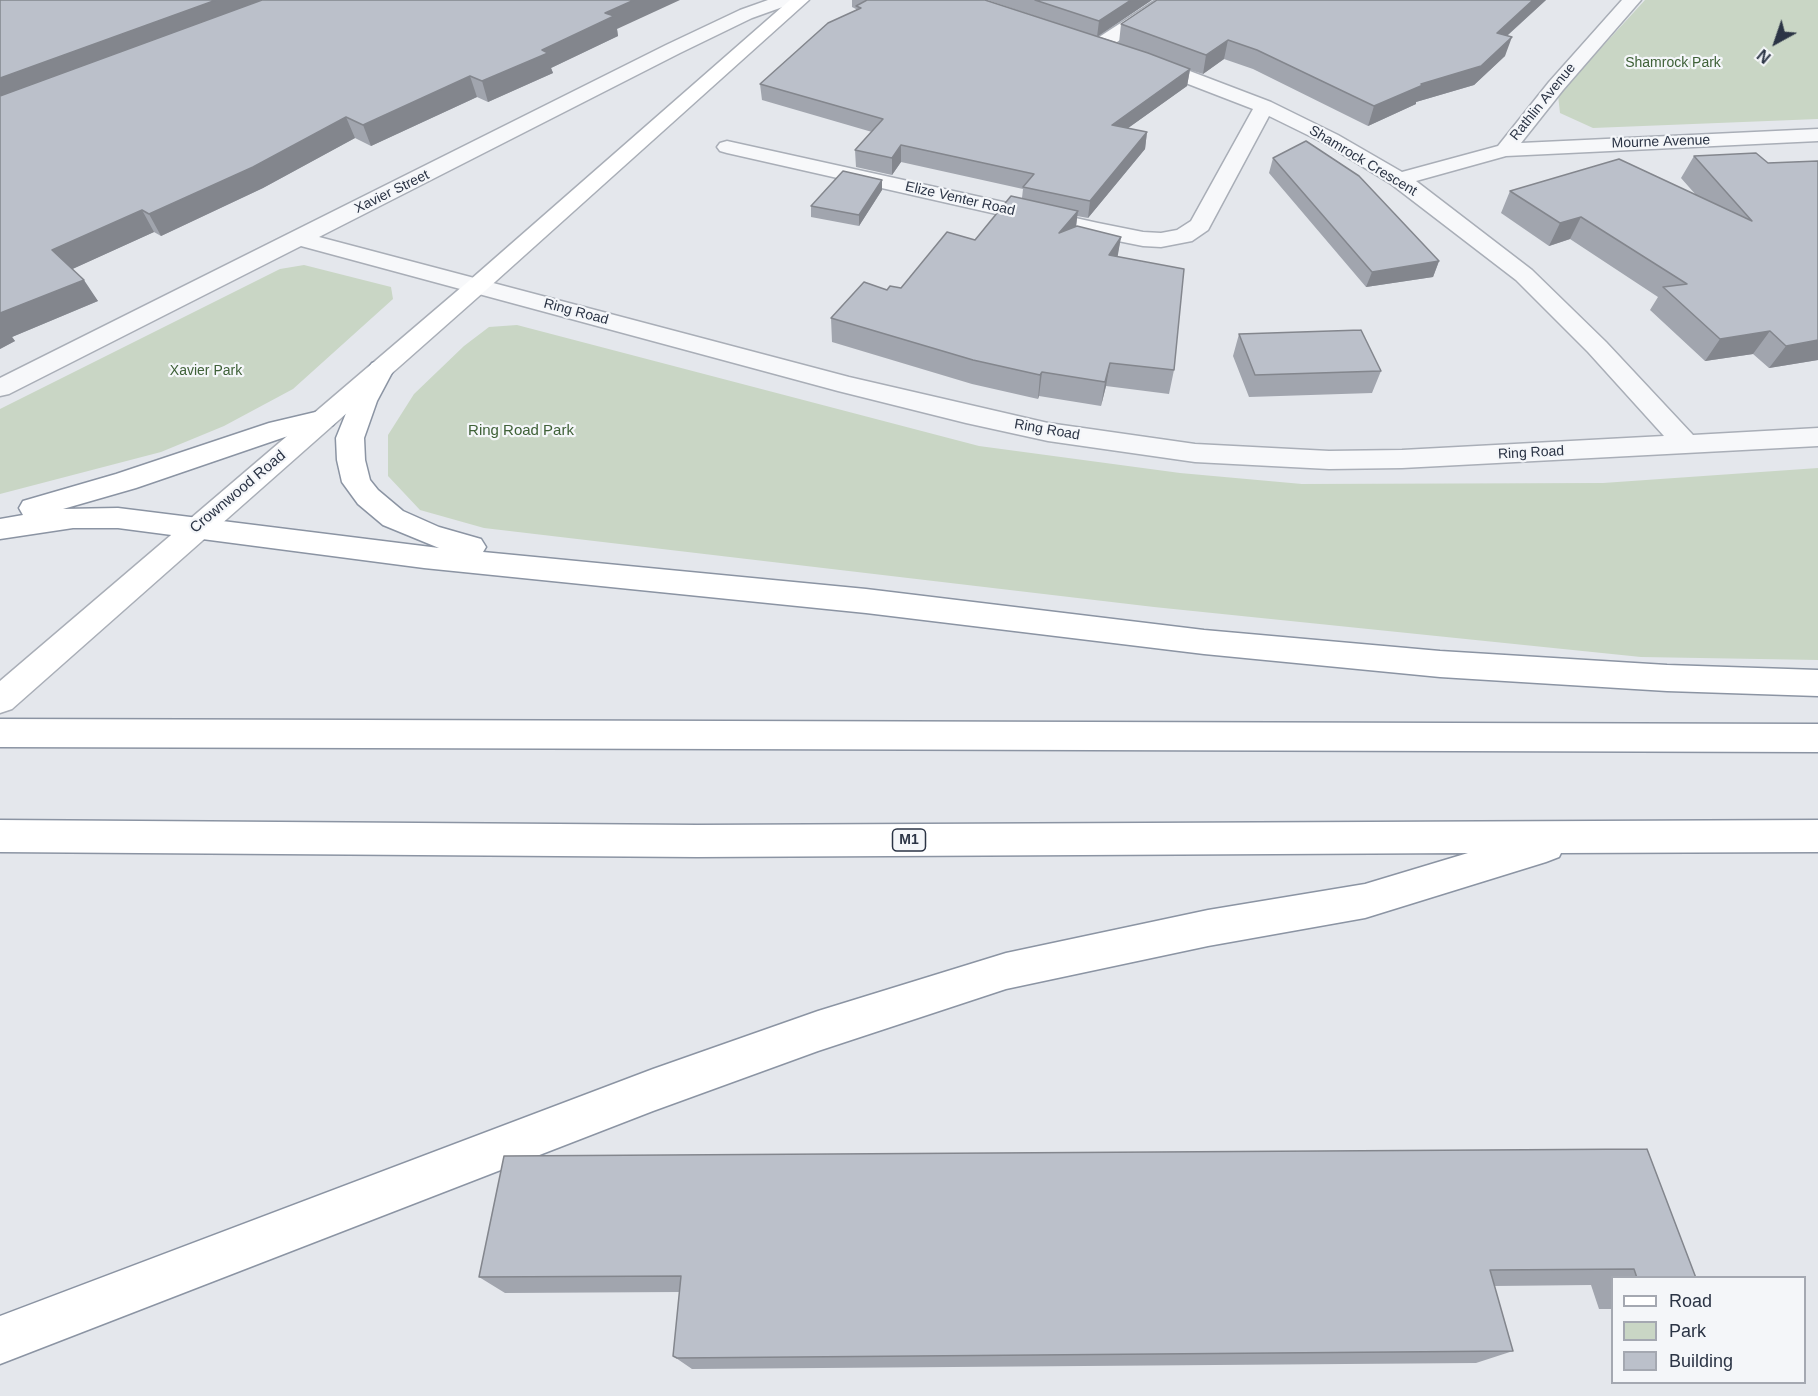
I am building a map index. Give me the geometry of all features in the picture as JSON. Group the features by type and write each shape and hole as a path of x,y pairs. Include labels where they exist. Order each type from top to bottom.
{"main road":[{"path":"478,285 800,0"},
{"name":"Crownwood Road","path":"0,700 81,627 478,285"},
{"path":"381,369 363,401 350,438 351,460 356,482 368,497 393,518 429,534 543,568"},
{"path":"0,518 148,474 279,429 324,419"},
{"path":"0,529 73,518 118,518 424,557 866,601 1204,642 1429,663 1667,678 1818,683"},
{"path":"0,733 1818,738"},
{"name":"M1","path":"0,836 709,841 1818,836"},
{"path":"0,1340 642,1094 818,1030 1005,971 1208,928 1365,901 1580,836"}],"street":[{"name":"Xavier Street","path":"0,388 673,49 746,14 785,0"},
{"path":"1100,45 1168,0"},
{"name":"Rathlin Avenue","path":"1399,179 1505,150 1556,86 1632,0"},
{"name":"Shamrock Crescent","path":"1079,38 1264,106 1331,139 1399,179 1524,275 1597,347 1687,445"},
{"name":"Elize Venter Road","path":"727,147 1098,230 1143,239 1161,240 1184,236 1200,225 1264,106"},
{"name":"Mourne Avenue","path":"1505,150 1818,135"},
{"name":"Ring Road","path":"298,238 848,386 1048,432 1174,450 1257,458 1402,459 1818,437"}],"green space":[{"name":"Shamrock Park","path":"1645,0 1818,0 1818,119 1593,128 1560,113 1558,95"},
{"name":"Xavier Park","path":"304,265 391,287 393,299 293,389 224,426 161,452 0,494 0,409 280,269"},
{"name":"Ring Road Park","path":"517,325 979,446 1180,473 1302,484 1603,483 1818,468 1818,660 1641,657 1154,607 484,528 420,510 388,476 388,435 414,394 464,346 489,327"}],"building":[{"path":"0,0 216,0 0,78"},
{"path":"262,0 634,0 605,13 614,16 542,50 548,53 482,81 470,76 363,125 346,117 253,167 149,214 142,210 52,250 84,280 0,313 0,96"},
{"path":"867,0 985,0 1190,69 1112,125 1147,132 1090,201 1023,187 1034,174 901,145 892,158 855,150 883,119 760,84 828,23 861,8 856,6"},
{"path":"1035,0 1131,0 1099,21"},
{"path":"1157,0 1533,0 1497,33 1512,37 1481,66 1421,84 1423,85 1374,106 1257,50 1228,40 1206,55 1121,24"},
{"path":"1306,141 1359,176 1439,261 1372,272 1273,158"},
{"path":"1756,153 1768,163 1818,161 1818,340 1786,346 1770,331 1720,339 1663,287 1687,284 1581,217 1560,223 1510,191 1619,159 1752,221 1694,156"},
{"path":"843,171 882,180 859,215 811,206"},
{"path":"1011,196 1078,211 1059,233 1077,226 1121,237 1109,255 1184,269 1174,370 1110,363 1105,382 1042,372 1040,375 973,360 831,318 864,282 887,290 890,286 901,288 947,232 975,240"},
{"path":"1361,330 1381,371 1255,375 1239,334"},
{"path":"1647,1149 1695,1276 1636,1276 1634,1269 1490,1270 1513,1351 677,1358 673,1356 681,1276 479,1277 504,1156"}]}
